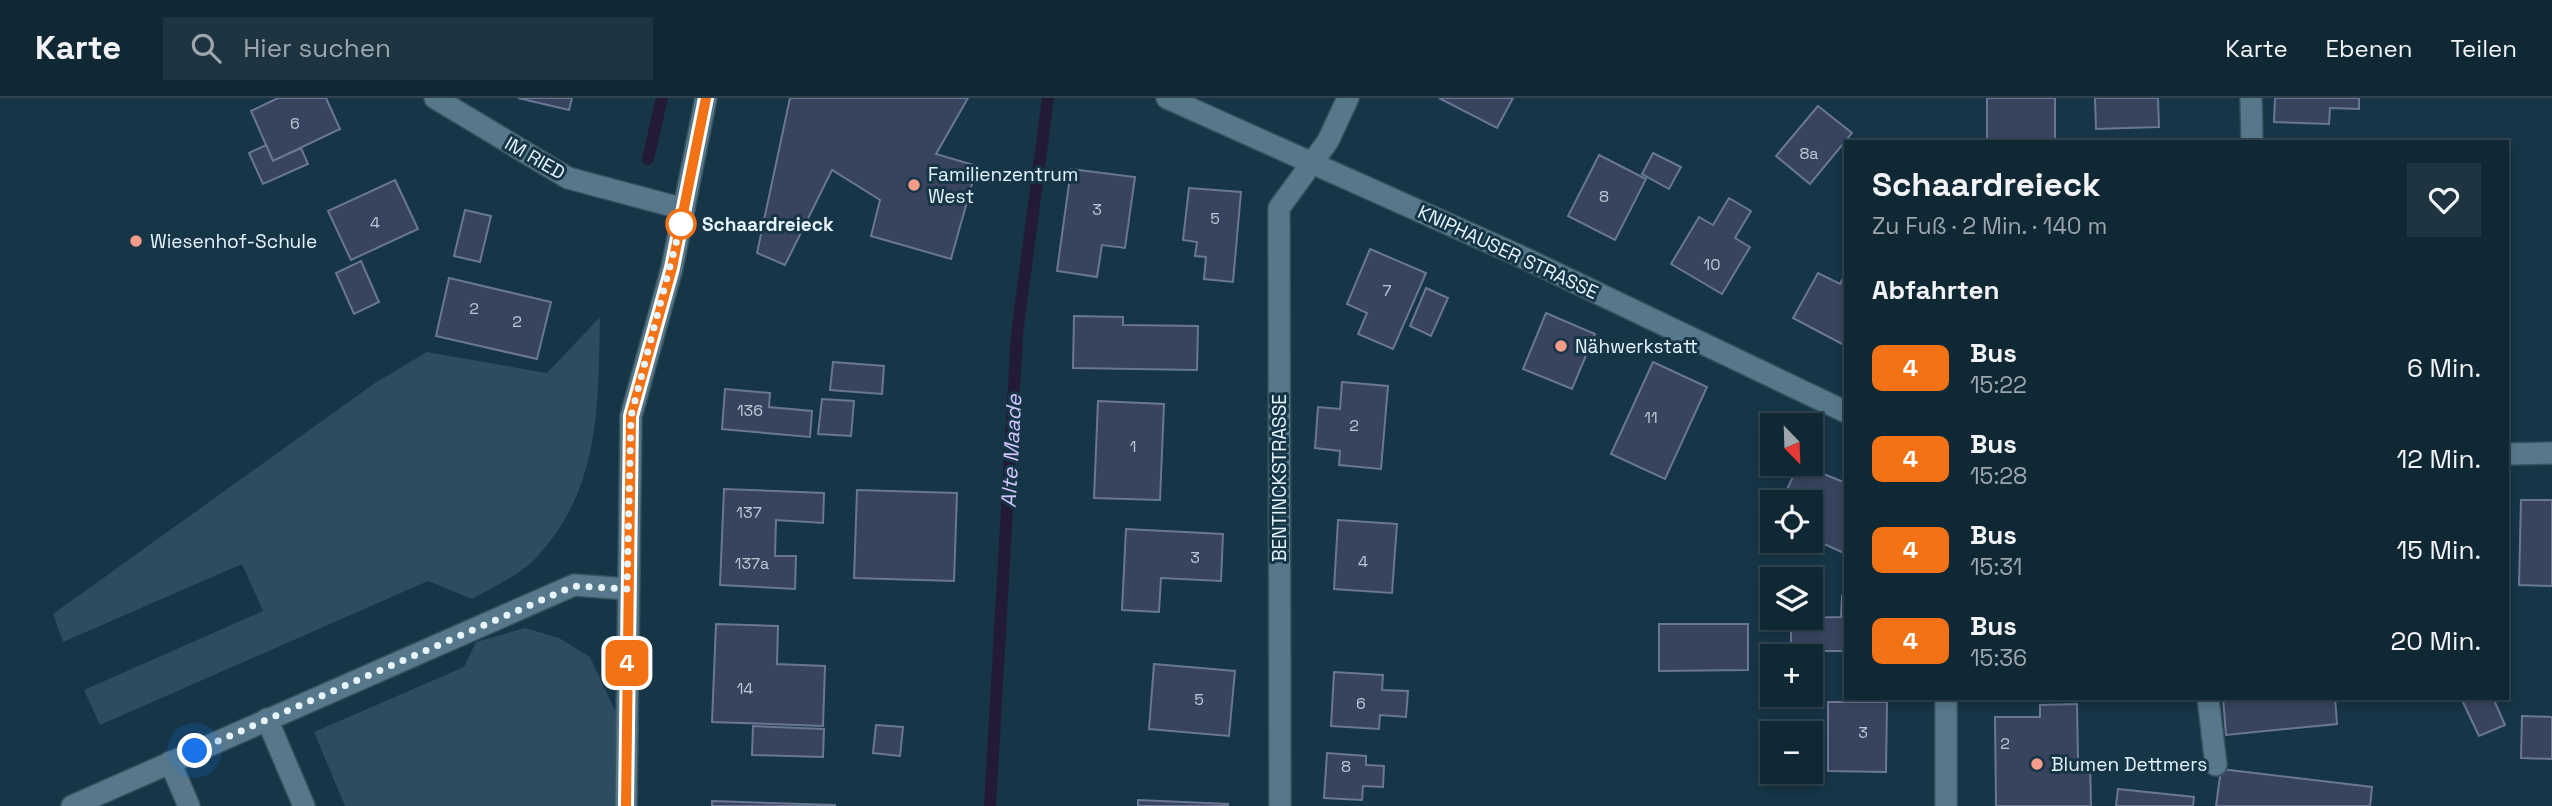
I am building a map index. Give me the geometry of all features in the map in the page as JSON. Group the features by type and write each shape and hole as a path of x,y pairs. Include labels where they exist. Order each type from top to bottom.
{"street":[{"name":"IM RIED","path":"435,98 568,178 684,209"},
{"path":"626,806 631,416 672,268 706,98"},
{"name":"KNIPHAUSER STRASSE","path":"1167,98 1313,161 1844,411"},
{"name":"BENTINCKSTRASSE","path":"1280,806 1279,208 1328,141 1348,98"},
{"path":"2251,98 2252,140"},
{"path":"2509,454 2552,453"},
{"path":"72,806 574,586 627,589"},
{"path":"1946,700 1946,806"},
{"path":"2208,700 2216,765"},
{"path":"267,719 304,806"},
{"path":"170,762 188,806"}],"shaded area":[{"path":"600,317 596,414 584,475 573,504 557,532 529,565 472,599 428,581 100,725 84,690 263,611 242,564 63,642 53,614 375,383 427,352 547,373"},
{"path":"525,628 559,638 590,657 618,717 625,806 345,806 314,732 464,667 476,642"}],"building":[{"path":"278,98 326,98 340,129 273,161 251,111"},
{"path":"518,98 572,98 569,110"},
{"name":"Familienzentrum West","path":"790,98 968,98 936,154 977,166 951,259 871,236 880,200 832,170 785,265 757,253"},
{"path":"1439,98 1513,98 1497,128"},
{"path":"1987,98 2055,98 2055,140 1987,140"},
{"path":"2095,98 2158,98 2159,127 2096,129"},
{"path":"2275,98 2359,98 2359,109 2330,108 2329,124 2274,122"},
{"path":"1818,106 1852,133 1810,184 1776,156"},
{"path":"266,145 273,161 301,148 308,164 263,184 249,153"},
{"path":"1653,153 1681,167 1669,189 1642,174"},
{"path":"1599,155 1646,179 1615,240 1568,216"},
{"path":"1071,169 1135,177 1125,248 1102,245 1097,277 1057,271"},
{"path":"395,180 418,229 351,260 328,211"},
{"path":"1189,188 1241,192 1233,282 1204,279 1206,257 1195,256 1197,242 1183,240"},
{"path":"1729,198 1751,211 1735,238 1750,247 1722,294 1671,264 1699,217 1713,225"},
{"path":"465,210 491,216 480,262 454,256"},
{"path":"1370,249 1426,273 1393,349 1358,334 1367,313 1347,304"},
{"path":"361,261 379,302 354,314 336,273"},
{"path":"1818,273 1840,284 1844,276 1844,345 1793,318"},
{"path":"449,278 551,302 537,359 436,336"},
{"path":"1426,288 1448,298 1431,336 1410,326"},
{"path":"1546,313 1595,334 1572,389 1523,369"},
{"path":"1074,316 1123,317 1123,325 1198,326 1197,370 1073,368"},
{"path":"833,362 884,366 882,394 830,390"},
{"path":"1653,362 1707,387 1665,479 1611,454"},
{"path":"1342,382 1388,386 1381,469 1339,465 1340,451 1315,448 1318,407 1340,409"},
{"path":"725,389 770,393 769,407 812,411 810,437 722,429"},
{"path":"822,399 854,401 851,436 818,434"},
{"path":"1098,401 1164,404 1160,500 1094,498"},
{"path":"1824,474 1844,482 1844,553 1823,543 1823,490 1787,490 1793,476"},
{"path":"724,489 824,493 823,523 776,520 775,556 796,556 795,589 720,585"},
{"path":"857,490 957,493 954,581 854,578"},
{"path":"2521,500 2552,500 2552,586 2519,585"},
{"path":"1338,520 1397,524 1392,593 1334,589"},
{"path":"1126,529 1223,534 1221,581 1161,578 1159,612 1122,610"},
{"path":"1844,596 1844,651 1823,651 1823,644 1791,644 1791,630 1823,630 1823,617 1841,617"},
{"path":"716,624 778,626 777,664 825,666 823,726 712,722"},
{"path":"1659,624 1748,624 1748,670 1659,671"},
{"path":"1154,664 1235,671 1229,736 1149,729"},
{"path":"1334,672 1383,675 1382,690 1408,691 1406,717 1380,715 1379,729 1331,726"},
{"path":"2223,700 2335,700 2337,724 2226,735"},
{"path":"2462,700 2494,700 2505,725 2479,736"},
{"path":"1828,702 1887,702 1886,772 1828,771"},
{"path":"2077,704 2078,760 2090,760 2091,806 1996,806 1995,717 2040,717 2040,705"},
{"path":"2522,716 2552,717 2552,759 2521,758"},
{"path":"876,725 903,727 900,756 873,753"},
{"path":"753,726 824,729 823,757 752,755"},
{"path":"1327,753 1366,756 1366,765 1384,766 1383,787 1363,786 1362,800 1324,798"},
{"path":"2221,769 2372,787 2370,806 2216,806"},
{"path":"2118,789 2194,797 2193,806 2116,806"},
{"path":"1138,800 1228,804 1228,806 1138,806"},
{"path":"712,801 835,805 835,806 712,806"}],"waterway":[{"path":"648,159 662,98"},
{"name":"Alte Maade","path":"990,806 1017,334 1048,98"}],"bus line":[{"name":"4","path":"626,806 631,416 672,268 706,98"}],"place":[{"name":"Familienzentrum West","path":"914,185"},
{"name":"Schaardreieck","path":"681,224"},
{"name":"Wiesenhof-Schule","path":"136,241"},
{"name":"Nähwerkstatt","path":"1561,346"},
{"name":"Blumen Dettmers","path":"2037,764"}],"route":[{"path":"195,751 574,586 627,589 631,416 672,268 681,224"}]}
